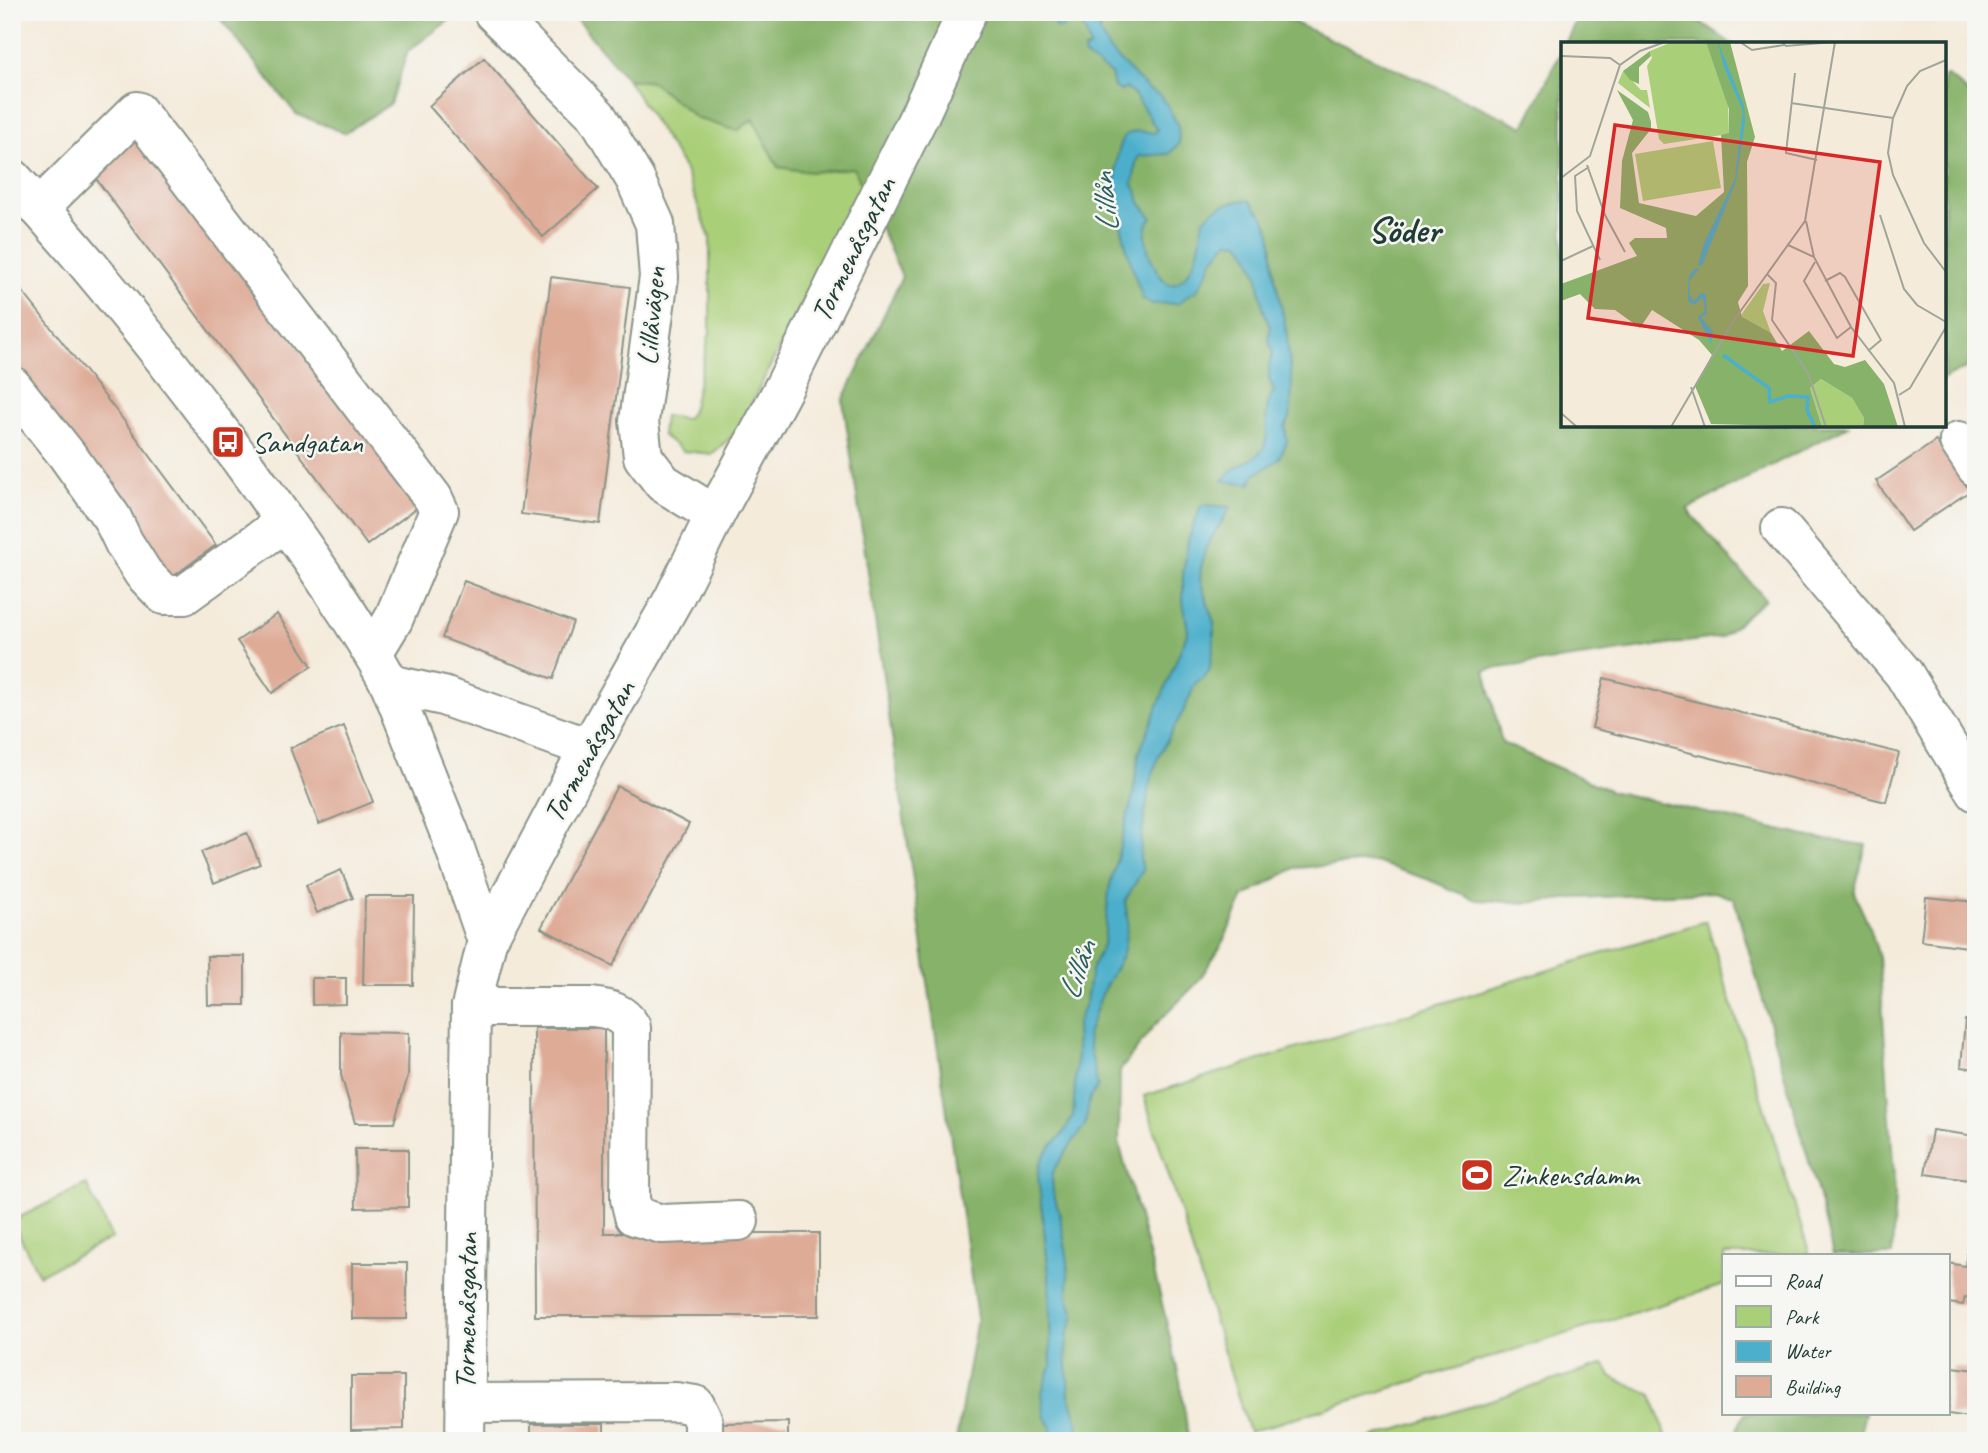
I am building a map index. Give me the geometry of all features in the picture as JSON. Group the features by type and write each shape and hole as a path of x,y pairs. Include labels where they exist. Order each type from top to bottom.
{"street":[{"name":"Lillåvägen","path":"493,12 597,116 635,178 655,224 659,277 639,421 643,457 663,483 715,515"},
{"name":"Tormenåsgatan","path":"465,1441 471,1007 487,941 589,748 674,598 784,387 920,114 967,12"},
{"path":"39,208 137,111 433,498 439,511 393,620 381,669"},
{"path":"12,178 151,339 285,522 381,669 450,834 487,941"},
{"path":"12,386 67,454 104,508 143,573 164,595 184,595 285,522"},
{"path":"1781,528 1903,674 1976,792"},
{"path":"381,669 443,696 589,748"},
{"path":"471,1007 592,1007 610,1009 626,1018 631,1027 629,1199 634,1216 662,1224 740,1221"},
{"path":"466,1403 676,1402 695,1405 703,1421 703,1441"}],"green space":[{"path":"215,12 460,12 408,51 390,104 345,133 296,114"},
{"path":"570,12 1271,12 1524,127 1561,52 1561,427 1846,427 1687,509 1765,599 1722,637 1485,670 1502,743 1611,791 1810,837 1866,845 1854,893 1870,928 1879,957 1895,1192 1892,1254 1833,1254 1818,1193 1734,899 1715,892 1574,898 1528,903 1476,900 1427,879 1375,862 1295,868 1244,897 1221,946 1197,983 1154,1026 1120,1071 1119,1143 1160,1295 1180,1381 1189,1441 956,1441 977,1318 843,401 902,277 854,168 811,172 778,167 753,119 737,131 696,118 653,82 627,79"},
{"path":"1580,12 1685,12 1729,42 1566,42"},
{"path":"1946,76 1976,99 1976,363 1946,378"},
{"path":"627,79 653,82 696,118 753,119 778,167 840,170 876,157 737,432 712,454 683,451 662,435 664,416 686,419 692,411 710,332 710,238 684,168"},
{"name":"Zinkensdamm","path":"1706,921 1810,1254 1722,1254 1722,1286 1249,1432 1144,1096"},
{"path":"86,1184 112,1238 39,1275 12,1221"},
{"path":"1605,1364 1611,1377 1652,1395 1668,1441 1361,1441"},
{"path":"1744,1414 1865,1414 1858,1441 1731,1441"}],"water":[{"path":"1051,12 1093,12 1097,15 1100,33 1109,50 1147,88 1162,97 1178,125 1179,144 1169,154 1139,156 1133,186 1137,190 1140,203 1152,217 1146,233 1147,243 1153,263 1164,280 1170,285 1177,283 1188,273 1198,251 1204,220 1224,205 1249,200 1262,214 1271,232 1275,277 1286,329 1292,386 1290,418 1285,427 1287,442 1278,460 1253,476 1251,484 1223,481 1234,469 1262,450 1266,437 1267,407 1274,391 1269,379 1269,365 1273,353 1269,340 1270,327 1263,308 1257,273 1240,242 1228,241 1211,262 1197,290 1180,303 1152,304 1143,299 1120,217 1116,172 1125,135 1136,131 1155,133 1157,130 1136,97 1126,88 1121,91 1114,87 1111,74 1085,56 1084,50 1090,47 1085,30 1075,18 1066,21 1063,28 1055,27"},
{"path":"1201,505 1231,507 1206,547 1201,569 1200,580 1214,623 1214,645 1209,672 1195,684 1159,755 1150,782 1142,832 1140,859 1143,870 1125,901 1128,923 1123,954 1103,991 1087,1035 1098,1087 1090,1097 1085,1125 1052,1176 1068,1261 1068,1297 1074,1316 1066,1350 1069,1395 1078,1422 1077,1433 1072,1441 1044,1441 1052,1428 1044,1415 1042,1392 1051,1366 1049,1275 1038,1175 1040,1163 1073,1116 1076,1026 1086,1001 1091,970 1104,942 1109,889 1133,795 1139,753 1188,631 1183,601 1183,575 1188,541"}],"building":[{"path":"484,58 598,189 543,237 429,106"},
{"path":"142,135 418,507 367,545 91,172"},
{"path":"551,277 630,287 600,524 521,514"},
{"path":"12,278 125,422 216,545 167,581 12,374"},
{"path":"1936,441 1970,491 1910,531 1876,481"},
{"path":"464,581 573,622 553,679 442,638"},
{"path":"277,614 312,666 272,693 237,641"},
{"path":"1604,678 1899,753 1886,802 1592,728"},
{"path":"344,726 373,802 319,824 290,748"},
{"path":"617,786 689,824 613,966 541,928"},
{"path":"247,833 260,864 214,883 201,852"},
{"path":"341,870 353,898 317,913 306,885"},
{"path":"365,896 414,896 413,985 363,985"},
{"path":"1926,897 1976,902 1976,948 1921,941"},
{"path":"207,956 245,956 245,1005 208,1005"},
{"path":"312,978 346,978 346,1004 312,1005"},
{"path":"1965,1020 1976,1021 1976,1069 1961,1067"},
{"path":"534,1028 604,1028 604,1233 819,1233 819,1316 535,1316"},
{"path":"341,1032 409,1033 408,1076 394,1123 355,1123 341,1075"},
{"path":"1932,1130 1976,1136 1976,1181 1925,1174"},
{"path":"355,1149 408,1149 408,1207 356,1208"},
{"path":"1968,1245 1976,1246 1976,1299 1965,1297 1963,1305 1950,1303 1950,1263 1965,1266"},
{"path":"352,1263 407,1263 407,1319 352,1319"},
{"path":"1953,1367 1976,1370 1976,1418 1948,1414"},
{"path":"351,1376 404,1376 404,1429 351,1430"},
{"path":"788,1422 788,1441 721,1441 720,1423"},
{"path":"531,1424 604,1424 604,1441 531,1441"}],"place":[{"name":"Sandgatan","path":"228,442"},
{"name":"Zinkensdamm","path":"1477,1175"}],"district":[{"name":"Söder","path":"1404,229"}],"water label":[{"name":"Lillån","path":"1105,203"},
{"name":"Lillån","path":"1077,970"}]}
